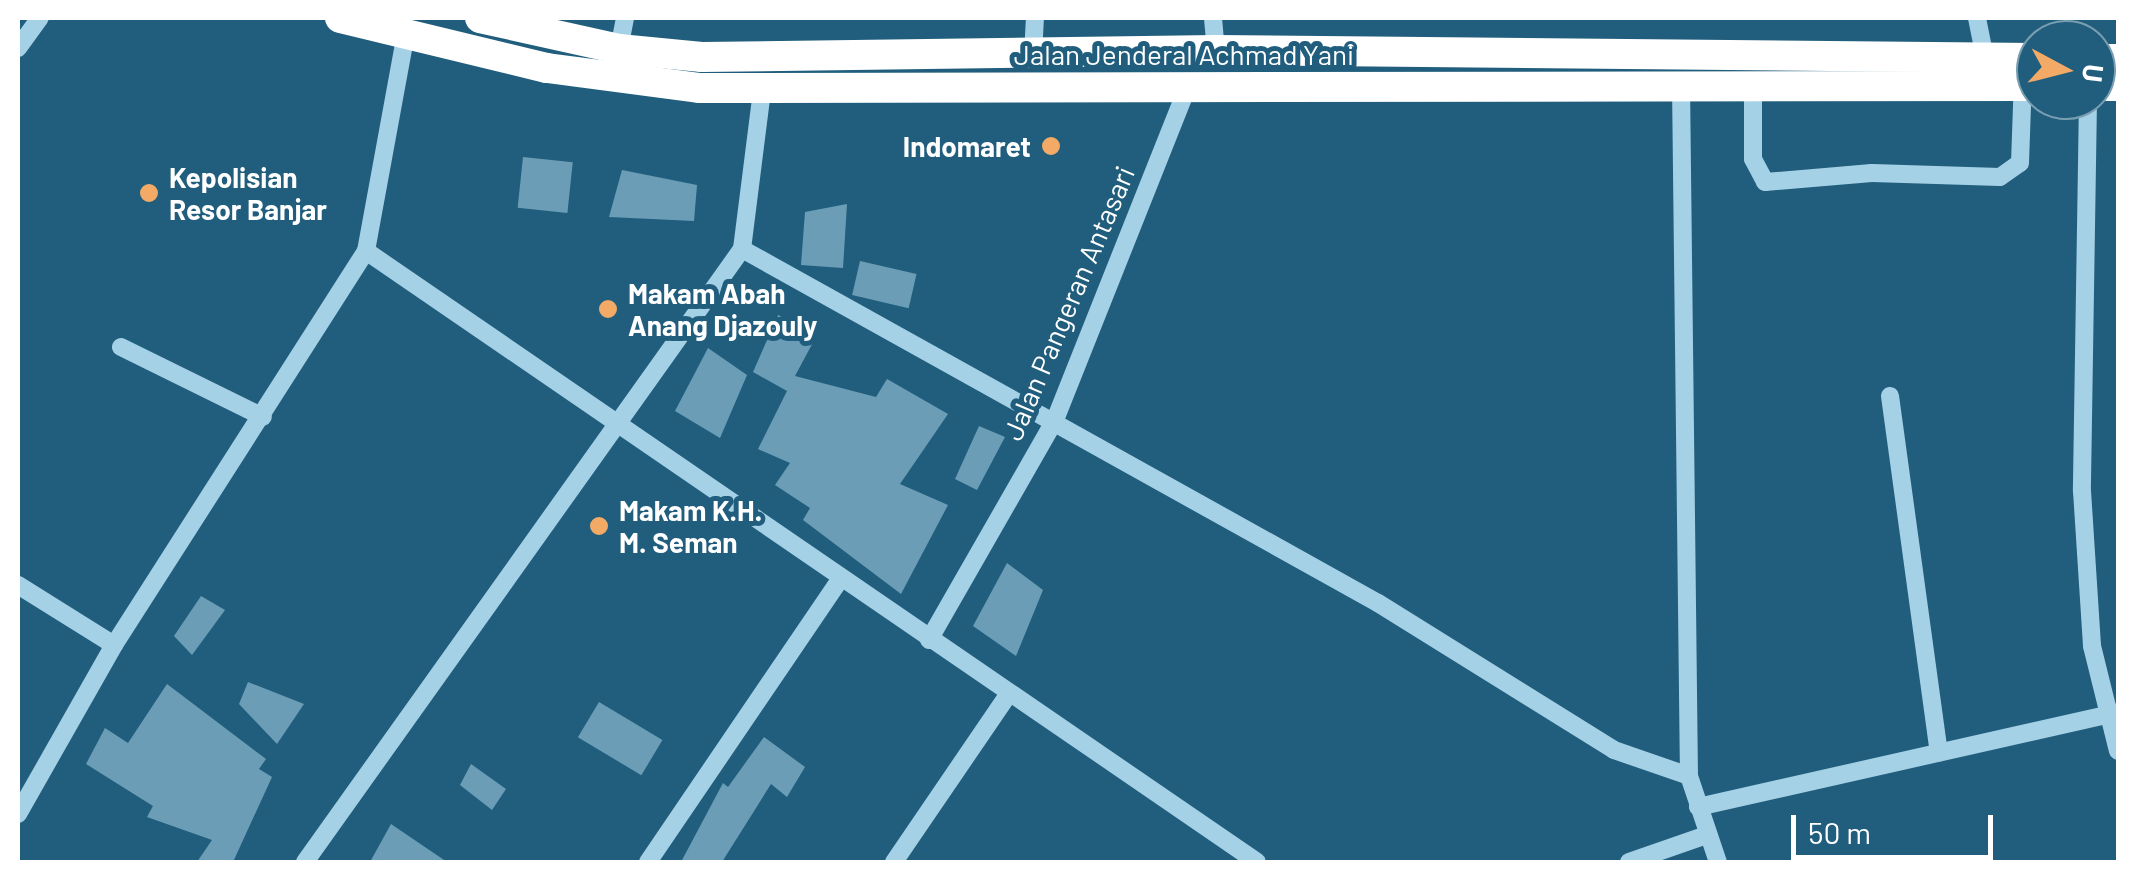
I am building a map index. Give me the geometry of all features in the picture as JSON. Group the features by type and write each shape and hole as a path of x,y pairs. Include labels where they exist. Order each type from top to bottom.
{"highway":[{"name":"Jalan Jenderal Achmad Yani","path":"340,18 547,68 762,90 1753,84 2016,73"},
{"path":"480,18 618,49 702,57 1216,50 1984,58 2016,68"},
{"path":"950,55 952,88"},
{"path":"912,56 913,88"}],"street":[{"path":"18,48 40,18"},
{"path":"618,49 625,18"},
{"path":"1032,55 1034,18"},
{"path":"1213,18 1216,50"},
{"path":"1978,18 1984,58"},
{"path":"18,814 114,646 366,251 406,33"},
{"path":"1681,84 1689,776 1718,862"},
{"path":"1753,84 1753,160 1765,182 1872,172 2000,178 2020,164 2024,120"},
{"name":"Jalan Pangeran Antasari","path":"929,640 1055,420 1188,86"},
{"path":"305,862 742,249 762,90"},
{"path":"2088,120 2082,491 2092,646 2112,714 2118,751"},
{"path":"742,249 1378,602 1614,750 1689,776"},
{"path":"366,251 840,580 1257,862"},
{"path":"120,346 263,417"},
{"path":"1890,396 1939,753"},
{"path":"648,862 840,580"},
{"path":"18,586 114,646"},
{"path":"894,862 1008,695"},
{"path":"1698,807 2112,714"},
{"path":"1628,862 1707,835"}],"building":[{"path":"523,157 573,162 567,213 518,208"},
{"path":"622,170 697,185 694,221 609,217"},
{"path":"847,204 843,268 801,265 805,212"},
{"path":"860,261 917,274 909,308 852,295"},
{"path":"778,315 818,333 795,376 876,397 887,379 948,414 900,484 948,505 901,594 803,520 810,508 775,485 790,463 758,449 787,391 753,372"},
{"path":"708,348 747,375 720,438 675,411"},
{"path":"979,426 1005,437 977,490 955,479"},
{"path":"1007,563 1043,590 1016,656 973,626"},
{"path":"201,596 225,610 192,655 174,636"},
{"path":"248,682 304,704 277,744 239,704"},
{"path":"167,684 266,759 259,769 272,777 233,862 197,862 212,840 147,817 153,806 86,764 105,728 128,743"},
{"path":"599,702 662,740 641,775 578,737"},
{"path":"764,737 805,767 787,797 771,784 722,862 681,862 723,783 728,787"},
{"path":"471,764 506,789 492,810 460,785"},
{"path":"391,824 447,862 370,862"}],"place":[{"name":"Indomaret","path":"1051,146"},
{"name":"Kepolisian Resor Banjar","path":"149,193"},
{"name":"Makam Abah Anang Djazouly","path":"608,309"},
{"name":"Makam K.H. M. Seman","path":"599,526"}]}
